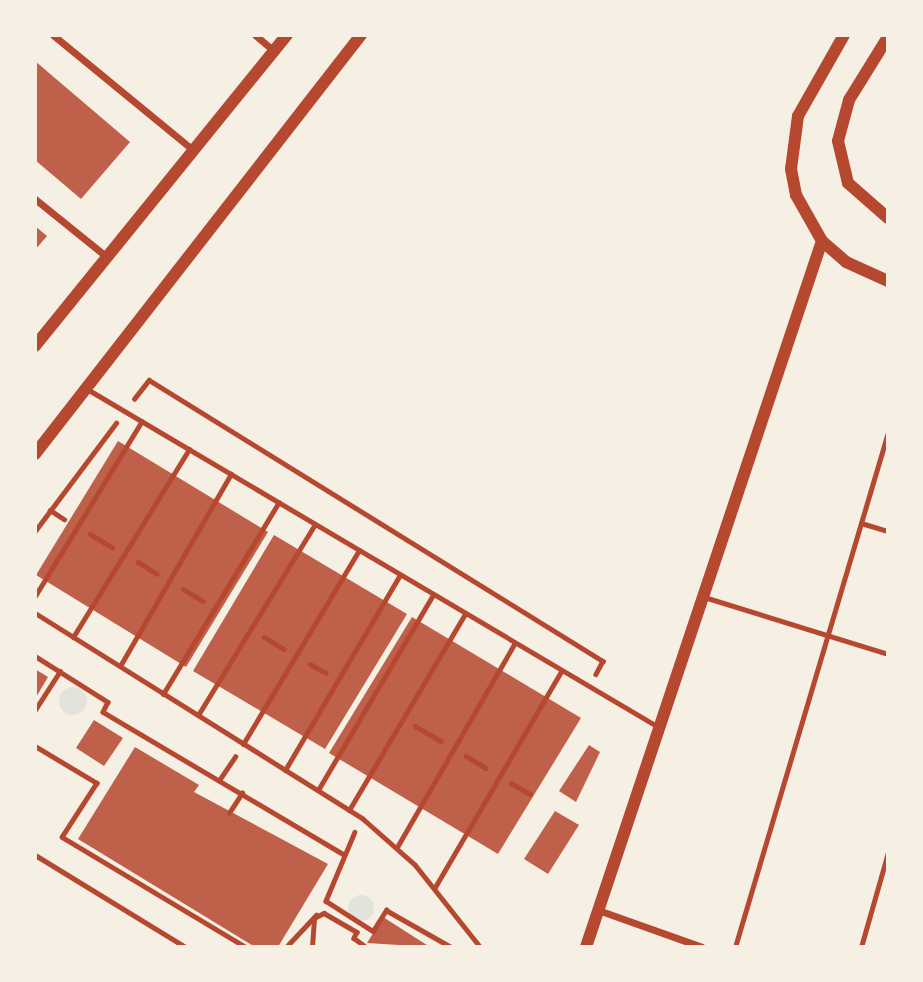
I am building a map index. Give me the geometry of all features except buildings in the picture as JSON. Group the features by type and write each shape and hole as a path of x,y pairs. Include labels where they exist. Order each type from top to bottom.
{"street":[{"path":"53,35 193,150"},
{"path":"255,35 274,51"},
{"path":"35,346 287,35"},
{"path":"35,454 360,35"},
{"path":"844,35 809,92 791,142 796,195 822,241 846,262 888,281"},
{"path":"888,37 849,100 838,141 848,183 888,218"},
{"path":"35,199 107,257"},
{"path":"586,947 660,728 701,596 822,241"},
{"path":"598,910 702,947"}],"lane":[{"path":"86,388 514,644 660,728"},
{"path":"35,596 142,421"},
{"path":"735,947 887,436"},
{"path":"74,637 189,449"},
{"path":"120,666 231,474"},
{"path":"163,694 279,502"},
{"path":"861,523 888,531"},
{"path":"198,715 315,524"},
{"path":"243,744 359,550"},
{"path":"285,770 400,575"},
{"path":"318,790 433,595"},
{"path":"701,596 888,654"},
{"path":"35,613 363,819 397,847 435,887 480,947"},
{"path":"349,810 465,614"},
{"path":"397,847 514,644"},
{"path":"435,887 561,671"},
{"path":"860,947 888,852"},
{"path":"35,855 185,947"}],"path":[{"path":"35,656 108,702 103,712 220,779 342,854"},
{"path":"35,710 60,671"},
{"path":"220,779 243,744"},
{"path":"35,746 97,783 62,837 246,947"},
{"path":"229,813 242,793"},
{"path":"363,819 342,854 326,901 373,930 386,910 451,947"},
{"path":"286,947 302,923 317,915"},
{"path":"313,947 317,915"},
{"path":"317,915 357,932 354,938 366,947"}],"shaded area":[{"path":"73,687 83,691 87,701 83,711 73,715 63,711 59,701 63,691"},
{"path":"361,895 370,899 374,908 370,917 361,921 352,917 348,908 352,899"}]}
